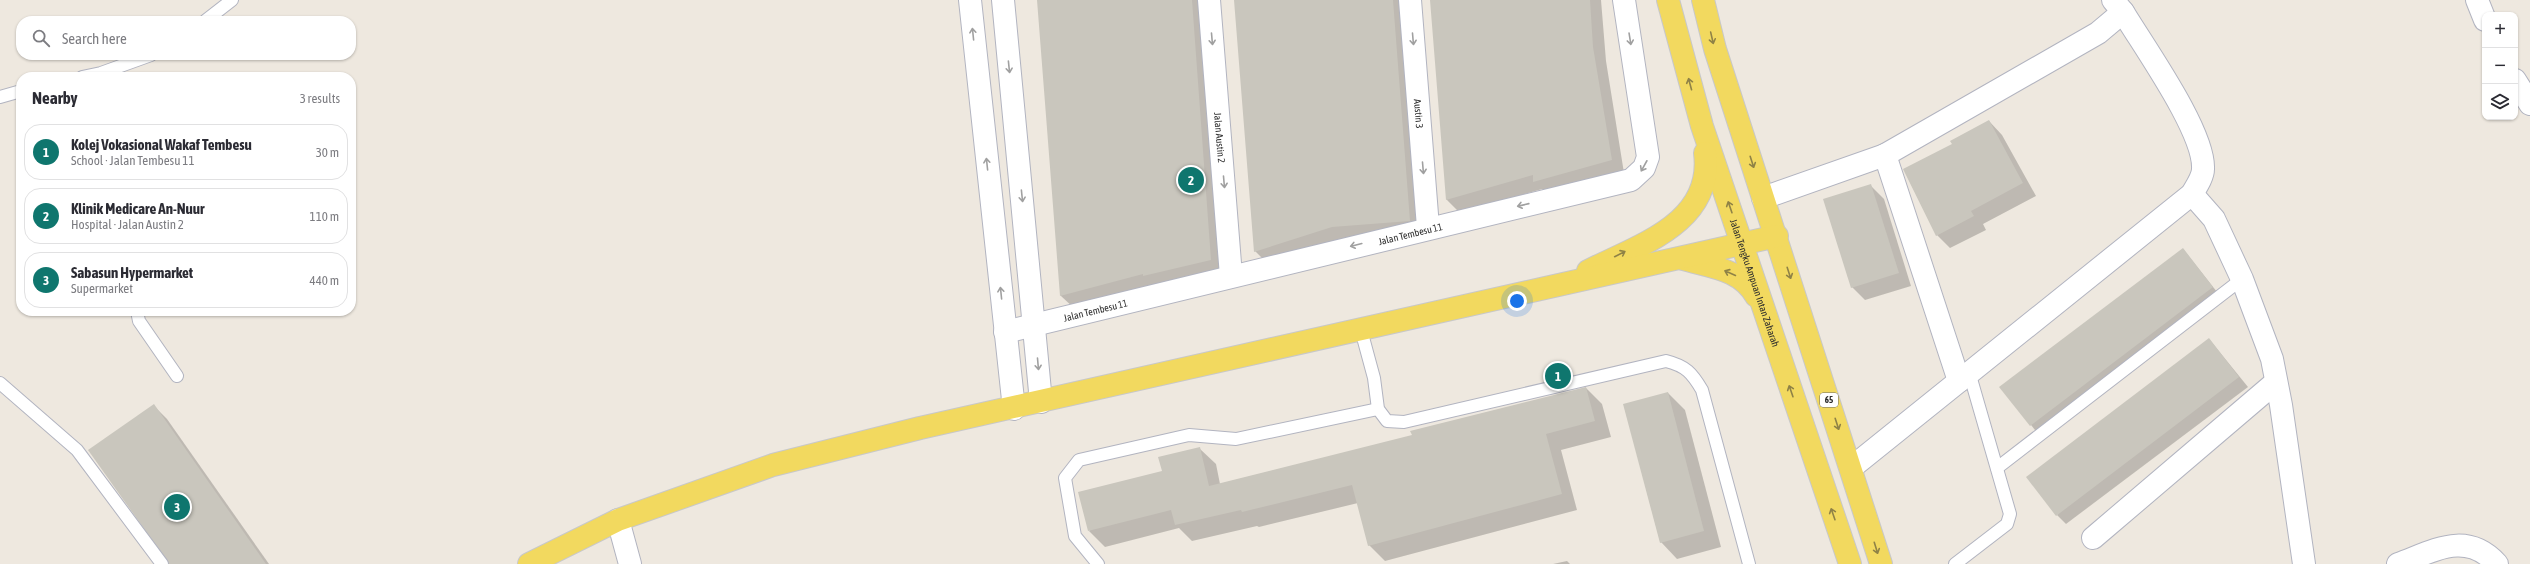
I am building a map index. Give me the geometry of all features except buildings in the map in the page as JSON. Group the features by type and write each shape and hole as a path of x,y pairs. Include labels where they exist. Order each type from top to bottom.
{"main road":[{"name":"Jalan Tengku Ampuan Intan Zaharah","path":"1668,0 1702,126 1850,564"},
{"name":"65","path":"1703,0 1715,49 1763,198 1777,236 1881,564"},
{"path":"1560,285 1672,227 1686,216 1703,189 1707,166 1702,126"},
{"path":"530,564 618,520 773,465 920,428 1014,409 1777,236"},
{"path":"1679,258 1731,272 1749,284 1765,311"}],"street":[{"path":"970,0 1014,409"},
{"path":"1002,0 1041,402"},
{"name":"Jalan Austin 2","path":"1209,0 1232,276"},
{"name":"Austin 3","path":"1410,0 1428,227"},
{"name":"Jalan Tembesu 11","path":"1005,332 1428,227 1631,180 1644,168 1648,157 1624,0"},
{"path":"2477,0 2482,12"},
{"path":"1763,198 1885,155 2098,33 2118,6 2183,110 2200,144 2204,172 2192,194 1851,468"},
{"path":"2518,84 2530,104"},
{"path":"1885,155 1964,376"},
{"path":"2192,194 2214,219 2242,279 2272,359 2304,564"},
{"path":"2093,538 2276,382"},
{"path":"618,520 630,564"},
{"path":"2398,564 2451,545 2473,546 2484,552 2496,564"}],"lane":[{"path":"211,16 232,0"},
{"path":"104,72 137,60"},
{"path":"0,97 16,92"},
{"path":"1997,468 2242,279"},
{"path":"138,316 139,321 177,376"},
{"path":"1361,330 1374,378 1378,409 1387,421 1404,422 1666,361 1677,364 1692,373 1702,390 1749,564"},
{"path":"1955,564 2007,524 2010,514 1997,468 1964,376"},
{"path":"0,383 77,450 162,564"},
{"path":"1098,564 1075,536 1065,478 1080,460 1189,435 1236,439 1378,409"}],"place":[{"name":"Klinik Medicare An-Nuur","path":"1191,180"},
{"name":"Kolej Vokasional Wakaf Tembesu","path":"1558,376"},
{"name":"Sabasun Hypermarket","path":"177,507"}]}
